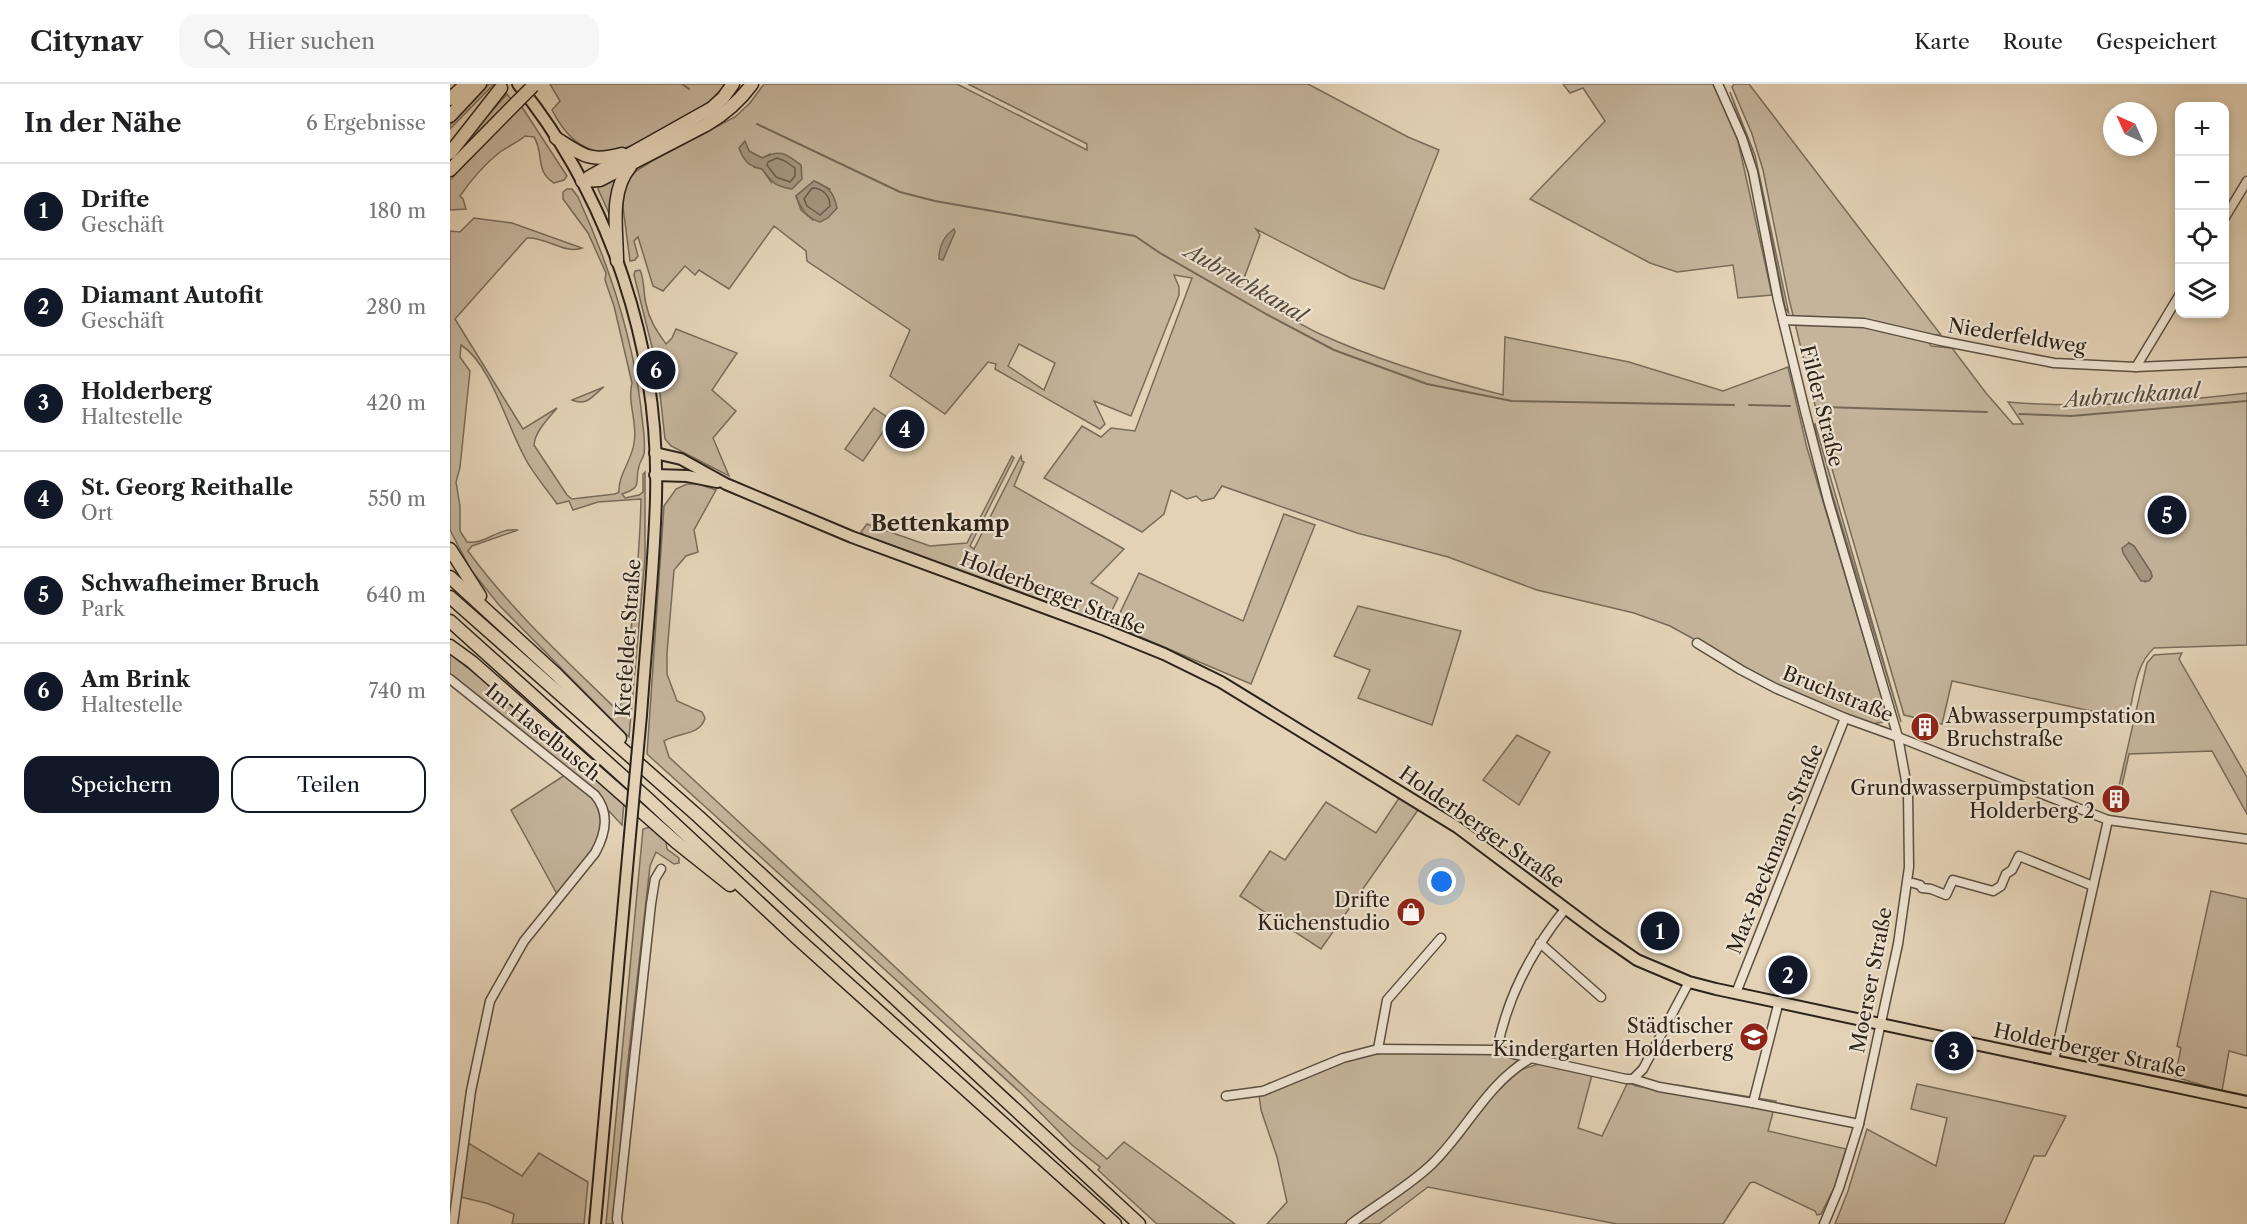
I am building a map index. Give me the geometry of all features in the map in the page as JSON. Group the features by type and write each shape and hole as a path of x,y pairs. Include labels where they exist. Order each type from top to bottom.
{"highway":[{"path":"450,99 466,84"},
{"path":"450,116 480,84"},
{"path":"451,170 535,84"},
{"path":"582,181 712,108 733,84"},
{"path":"582,181 600,180 723,115 741,99 752,84"},
{"path":"450,141 503,86"},
{"path":"450,153 503,86"},
{"path":"556,138 576,151 599,159 641,149"},
{"path":"617,261 616,197 621,180 634,163"},
{"path":"450,549 475,591 526,640 556,674"},
{"path":"450,577 556,674 699,817"},
{"path":"450,597 699,817 1139,1224"},
{"path":"450,621 1115,1224"},
{"path":"450,646 472,662 676,842 730,884 774,924 797,938"}],"main road":[{"name":"Krefelder Straße","path":"518,84 556,138 582,181 617,261 638,329 655,453 651,585 595,1224"},
{"name":"Holderberger Straße","path":"655,453 681,459 726,484 852,537 1105,630 1164,654 1221,682 1457,827 1637,960 1689,981 1736,993 2247,1102"},
{"name":"Holderberger Straße","path":"656,475 687,476 726,484"}],"street":[{"name":"Filder Straße","path":"1721,86 1753,172 1783,320 1828,500 1898,736"},
{"path":"2229,211 2247,182"},
{"path":"2136,367 2175,302"},
{"name":"Niederfeldweg","path":"1783,320 1863,323 2054,363 2136,367 2247,362"},
{"name":"Bruchstraße","path":"1697,643 1774,688 1845,718 1898,736 2108,820 2247,839"},
{"name":"Im Haselbusch","path":"450,679 595,795 602,803 605,826 603,839 596,853 524,940 490,1001 471,1091 453,1224"},
{"name":"Max-Beckmann-Straße","path":"1736,993 1845,718"},
{"name":"Moerser Straße","path":"1824,1224 1839,1188 1858,1124 1898,944 1909,867 1908,792 1898,736"},
{"path":"2054,1061 2108,820"},
{"path":"1913,883 1946,895 1953,880 1993,891 2001,886 2006,874 2013,870 2019,856 2093,886"},
{"path":"618,1224 648,923 655,879 661,869"},
{"path":"1497,1050 1507,1008 1540,943 1566,908"},
{"path":"1378,1049 1387,1000 1441,938"},
{"path":"1540,943 1601,998"},
{"path":"1633,1078 1643,1069 1689,981"},
{"path":"1753,1103 1779,1001"},
{"path":"1226,1096 1263,1091 1343,1058 1378,1049 1497,1050 1626,1079 1633,1078 1659,1087 1858,1124"},
{"path":"1351,1224 1431,1165 1457,1136 1493,1087 1531,1058"}],"shaded area":[{"path":"489,84 494,84 450,129 450,125"},
{"path":"550,84 725,84 706,104 675,124 633,145 603,151 589,149 576,141 564,129 552,110 560,101"},
{"path":"764,84 957,84 1087,150 1087,144 968,84 1308,84 1408,137 1439,150 1384,289 1351,278 1256,229 1260,235 1240,289 1300,324 1342,344 1410,369 1503,395 1505,337 1629,362 1723,391 1788,367 1807,448 1887,715 1883,722 1872,724 1842,714 1783,688 1670,626 1634,613 1537,590 1448,557 1357,533 1222,486 1214,498 1202,501 1196,496 1187,499 1171,490 1164,514 1142,532 1044,478 1082,426 1101,437 1111,428 1135,431 1192,278 1174,275 1179,287 1179,295 1131,416 1094,401 1105,424 1100,429 995,369 996,364 988,362 945,414 890,376 910,330 807,261 806,251 774,226 729,289 699,270 695,275 685,266 663,291 653,286 638,237 634,241 638,256 635,260 630,261 623,207 624,191 629,179 636,171 652,161 735,117 750,103","holes":["746,144 749,151 762,158 770,154 771,182 762,169 754,167","814,181 830,189 813,220 801,210 796,196","1019,344 1055,363 1044,390 1008,366"]},
{"path":"1563,84 1713,84 1738,141 1772,295 1738,298 1733,265 1677,272 1650,263 1530,199 1605,121 1583,88 1570,93"},
{"path":"1734,84 1749,84 1941,335 1925,335 1931,346 1952,348 2013,424 2023,424 2008,402 2068,405 2128,404 2247,393 2247,645 2154,648 2139,672 2128,719 1952,681 1942,724 1904,715 1823,438 1789,299 1763,170 1752,134 1732,87","holes":["2129,543 2134,546 2151,572 2152,576 2145,582"]},
{"path":"1730,92 1755,155 1789,314 1785,307 1752,153"},
{"path":"507,94 511,99 450,164 450,158"},
{"path":"519,107 522,107 567,176 564,180 554,183 548,178 544,173 534,137 525,136 494,157 469,184 460,196 466,209 450,210 450,180"},
{"path":"617,176 612,220 598,189 599,185"},
{"path":"572,189 578,197 600,248 618,300 632,353 641,408 644,454 639,466 636,486 622,494 625,498 643,492 645,472 645,558 629,737 499,605 471,570 450,530 450,231 460,232 474,218 512,223 582,248 569,249 527,238 455,319 523,429 557,408 546,420 534,445 567,495 572,499 619,492 635,436 631,398 632,383 614,306 605,280 606,273 588,233 563,199 563,192","holes":["461,345 472,354 490,381 528,464 557,504 569,501 573,510 598,502 641,499 626,684 621,705 617,710 520,614 468,551 472,546 518,530 504,531 474,542 467,542 460,531 460,506 456,482 460,467 470,371 460,357"]},
{"path":"640,270 649,315 666,344 676,329 737,353 712,390 736,411 713,438 729,476 671,446 665,439 657,367 634,275 635,271"},
{"path":"604,387 586,401 572,400"},
{"path":"874,408 891,420 863,461 845,449"},
{"path":"1815,424 1901,722 1824,467"},
{"path":"1012,456 1014,458 970,546 974,549 1021,456 1024,462 1014,486 1124,549 1091,583 1118,598 1108,618 1101,622 861,532 867,524 930,546 967,543"},
{"path":"687,484 698,484 716,490 694,530 698,552 686,556 674,570 667,674 677,701 702,712 705,718 699,728 694,731 664,741 669,757 1034,1096 1107,1159 1124,1142 1235,1224 1157,1224 1098,1170 1100,1167 1072,1145 1022,1094 647,754 664,506 676,489"},
{"path":"1284,514 1315,525 1251,684 1117,627 1119,615 1139,573 1243,621"},
{"path":"1358,606 1461,631 1432,725 1358,698 1370,670 1334,656"},
{"path":"2182,653 2179,659 2247,777 2247,814 2212,751 2129,754 2116,812 2113,812 2147,663 2154,655"},
{"path":"450,654 488,684 624,803 622,825 608,810 602,799 450,676"},
{"path":"1517,735 1550,752 1519,805 1483,780"},
{"path":"565,775 597,801 602,819 601,831 591,854 557,894 511,810"},
{"path":"1399,798 1418,810 1321,949 1240,896 1270,851 1285,860 1326,802 1376,833"},
{"path":"650,827 666,842 667,849 679,858 679,863 674,864 656,852 650,866 626,1078 614,1224 606,1224 643,829"},
{"path":"2211,891 2247,899 2247,1056 2229,1051 2222,1091 2175,1077 2181,1048 2177,1046"},
{"path":"1379,1052 1484,1053 1518,1060 1493,1084 1448,1142 1418,1171 1344,1224 1267,1224 1287,1202 1277,1157 1261,1110 1259,1094 1344,1061"},
{"path":"1538,1064 1592,1075 1578,1128 1602,1136 1628,1082 1636,1086 1674,1092 1677,1085 1776,1101 1768,1131 1846,1149 1835,1186 1821,1214 1817,1215 1815,1211 1754,1182 1750,1183 1723,1224 1617,1224 1428,1187 1379,1224 1357,1224 1423,1177 1490,1096 1520,1070"},
{"path":"1917,1084 2066,1116 2045,1156 2034,1156 2004,1224 1835,1224 1867,1129 1936,1166 1947,1118 1911,1109"},
{"path":"468,1143 522,1176 539,1153 588,1182 584,1224 512,1224 514,1214 486,1203 456,1196"}],"water":[{"path":"745,141 749,151 762,158 778,153 791,158 801,165 802,179 792,189 774,183 762,169 745,160 739,148"},
{"path":"814,181 830,191 837,208 828,218 820,222 805,212 796,196"},
{"path":"954,229 955,232 943,260 939,259 943,242"},
{"path":"2129,543 2134,546 2151,572 2152,577 2149,581 2141,581 2123,553 2122,548"}],"waterway":[{"name":"Aubruchkanal","path":"682,84 689,89"},
{"name":"Aubruchkanal","path":"757,124 900,192 935,201 1135,236 1160,253 1266,314 1334,350 1427,384 1512,401 1734,405"},
{"name":"Aubruchkanal","path":"2019,414 2071,416 2247,401"},
{"name":"Aubruchkanal","path":"1749,405 1790,406"},
{"name":"Aubruchkanal","path":"1823,407 1987,412"}],"place":[{"name":"Am Brink","path":"656,370"},
{"name":"St. Georg Reithalle","path":"905,429"},
{"name":"Schwafheimer Bruch","path":"2167,515"},
{"name":"Abwasserpumpstation Bruchstraße","path":"1925,727"},
{"name":"Grundwasserpumpstation Holderberg 2","path":"2116,799"},
{"name":"Drifte Küchenstudio","path":"1411,912"},
{"name":"Drifte","path":"1660,931"},
{"name":"Diamant Autofit","path":"1788,975"},
{"name":"Städtischer Kindergarten Holderberg","path":"1754,1037"},
{"name":"Holderberg","path":"1954,1051"}],"district":[{"name":"Bettenkamp","path":"940,523"}]}
